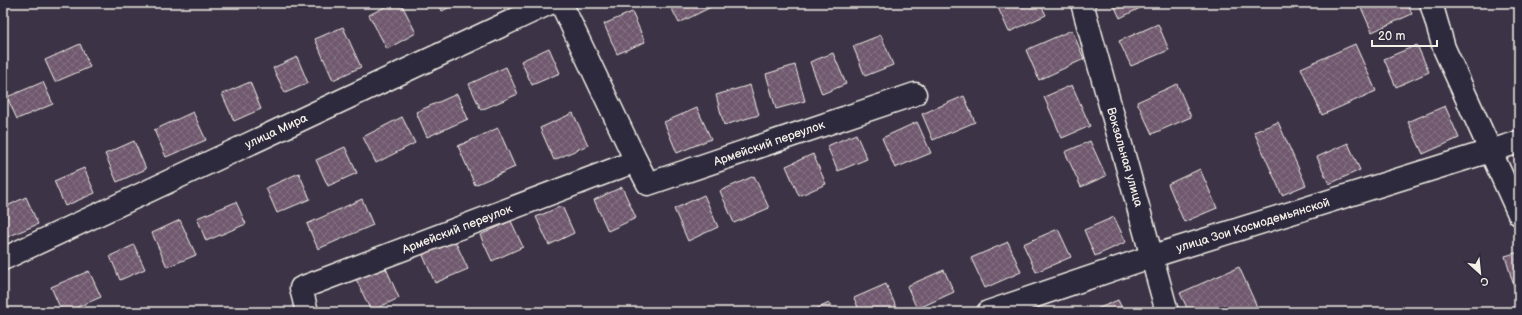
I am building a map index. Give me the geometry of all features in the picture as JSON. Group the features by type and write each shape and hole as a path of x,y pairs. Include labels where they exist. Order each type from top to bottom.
{"street":[{"name":"улица Мира","path":"3,259 550,3"},
{"name":"Армейский переулок","path":"561,3 648,184 915,94"},
{"name":"Вокзальная улица","path":"1082,3 1153,256 1167,312"},
{"path":"1431,3 1444,48 1519,214"},
{"name":"улица Зои Космодемьянской","path":"988,312 1153,256 1519,142"},
{"name":"Армейский переулок","path":"307,312 301,288 636,161"}],"building":[{"path":"393,3 401,3 416,33 387,49 369,15"},
{"path":"438,3 458,3 442,11"},
{"path":"669,3 717,3 717,4 679,23"},
{"path":"996,3 1040,3 1046,15 1009,32"},
{"path":"1113,3 1150,3 1120,18"},
{"path":"1359,3 1407,3 1412,14 1372,32"},
{"path":"632,12 645,42 617,54 604,24"},
{"path":"1158,24 1169,50 1131,66 1119,41"},
{"path":"343,27 361,67 333,80 315,39"},
{"path":"1072,30 1084,59 1039,80 1026,50"},
{"path":"881,35 893,65 865,76 853,46"},
{"path":"80,44 90,67 55,82 45,60"},
{"path":"1355,44 1376,91 1322,115 1301,68"},
{"path":"1417,45 1429,72 1396,87 1384,59"},
{"path":"549,48 560,73 532,85 521,61"},
{"path":"833,53 846,84 822,94 810,62"},
{"path":"297,57 308,83 285,93 273,68"},
{"path":"795,65 805,101 776,109 766,74"},
{"path":"1519,65 1519,87 1514,66"},
{"path":"506,67 518,94 481,110 469,84"},
{"path":"43,82 53,104 17,119 7,97"},
{"path":"250,82 261,109 234,121 222,94"},
{"path":"1177,84 1191,117 1152,134 1137,102"},
{"path":"750,85 759,115 724,125 716,95"},
{"path":"1072,85 1090,126 1062,138 1044,97"},
{"path":"457,94 468,119 427,137 416,112"},
{"path":"964,96 975,122 933,140 922,114"},
{"path":"1445,106 1459,138 1423,154 1408,122"},
{"path":"697,108 711,139 677,153 664,122"},
{"path":"193,112 206,140 166,157 154,130"},
{"path":"573,113 588,145 554,160 540,128"},
{"path":"402,117 415,143 376,163 363,137"},
{"path":"917,122 931,153 895,168 882,138"},
{"path":"1278,122 1306,185 1282,195 1254,132"},
{"path":"498,128 515,167 475,185 458,146"},
{"path":"856,134 867,159 838,171 827,146"},
{"path":"134,141 146,169 117,182 105,154"},
{"path":"1090,141 1106,176 1081,187 1065,152"},
{"path":"1348,143 1360,170 1329,184 1317,157"},
{"path":"345,147 357,173 328,186 316,160"},
{"path":"813,154 826,184 799,196 786,166"},
{"path":"84,168 95,193 65,206 54,181"},
{"path":"1200,169 1217,208 1184,222 1168,184"},
{"path":"299,173 310,199 277,213 266,188"},
{"path":"754,176 769,208 734,223 720,191"},
{"path":"622,187 636,218 608,231 594,200"},
{"path":"704,195 718,227 688,241 674,209"},
{"path":"26,197 38,224 5,238 3,233 3,208"},
{"path":"362,199 373,225 318,249 307,224"},
{"path":"236,202 246,224 206,241 197,218"},
{"path":"562,206 574,233 549,245 536,217"},
{"path":"1114,217 1126,242 1095,256 1084,230"},
{"path":"180,220 196,255 167,267 152,233"},
{"path":"511,221 523,247 492,261 480,235"},
{"path":"1058,229 1071,257 1036,272 1023,244"},
{"path":"454,239 468,269 435,283 422,253"},
{"path":"1008,242 1021,272 985,288 971,258"},
{"path":"134,245 145,269 120,280 110,256"},
{"path":"1519,252 1519,292 1516,293 1505,256"},
{"path":"385,266 399,298 371,311 356,279"},
{"path":"1239,267 1258,309 1250,312 1189,312 1180,293"},
{"path":"944,270 954,292 917,309 907,286"},
{"path":"89,271 101,297 66,312 62,312 51,287"},
{"path":"886,284 898,311 860,312 854,298"},
{"path":"1118,300 1124,312 1090,312"},
{"path":"829,303 833,312 810,312"}]}
